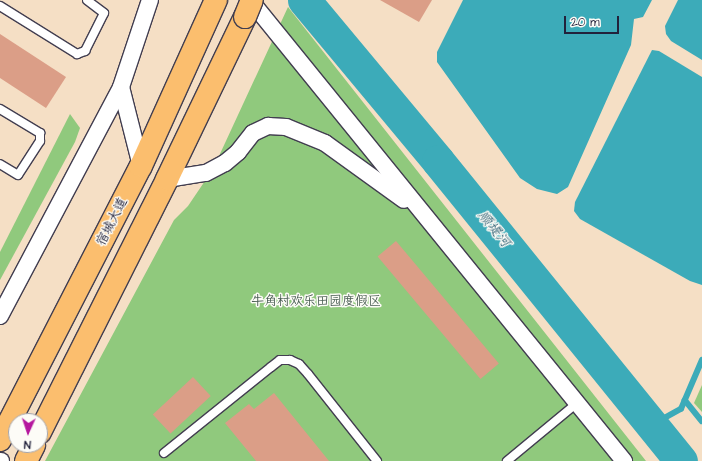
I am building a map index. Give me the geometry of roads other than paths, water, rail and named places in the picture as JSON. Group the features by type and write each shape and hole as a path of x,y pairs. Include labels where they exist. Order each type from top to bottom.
{"main road":[{"name":"宿城大道","path":"0,440 140,166 216,0"},
{"path":"48,416 167,179 249,6"}],"street":[{"path":"0,316 121,87 150,0"},
{"path":"249,6 422,213 576,404 624,461"},
{"path":"121,87 140,166"},
{"path":"167,179 206,173 225,163 238,152 253,133 268,126 286,127 325,143 422,213"}],"lane":[{"path":"0,6 77,54 85,52 104,13 87,0"},
{"path":"0,109 40,133 40,141 18,175 0,164"},
{"path":"164,453 280,360 290,360 299,364 308,374 377,461"},
{"path":"507,461 576,404"}],"water":[{"path":"463,0 652,0 643,17 634,19 631,45 568,187 557,194 537,189 520,178 437,62 437,52"},
{"path":"678,0 702,0 702,60 671,41 666,34 665,26"},
{"path":"652,50 659,51 702,77 702,285 690,281 580,219 574,211 575,202"}],"waterway":[{"name":"顺堤河","path":"304,0 438,161 681,461"},
{"path":"652,425 681,409 702,360"},
{"path":"685,400 702,421"}],"park label":[{"name":"牛角村欢乐田园度假区","path":"316,301"}]}
